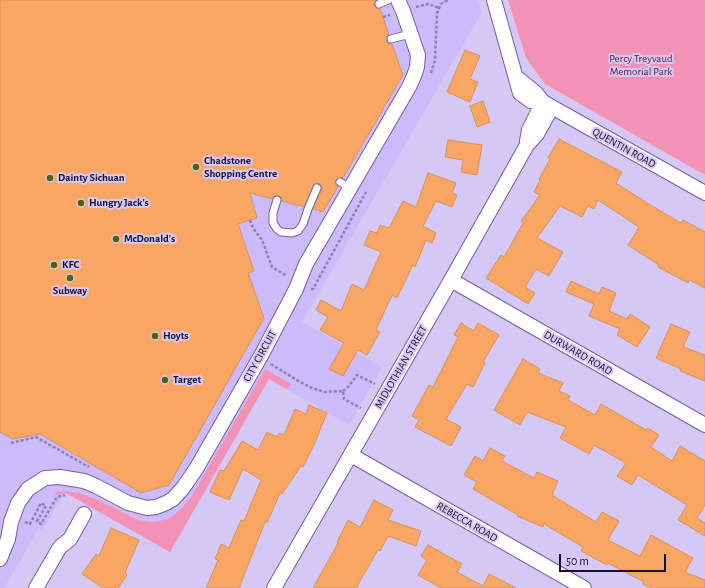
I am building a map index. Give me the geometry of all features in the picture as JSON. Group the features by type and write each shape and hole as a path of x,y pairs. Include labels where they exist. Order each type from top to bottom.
{"street":[{"name":"CITY CIRCUIT","path":"0,559 8,539 11,522 18,503 28,488 45,478 60,477 84,481 128,503 143,508 156,507 174,499 183,488 196,469 262,354 296,289 306,264 345,185 409,87 414,76 417,67 418,55 398,0"},
{"name":"QUENTIN ROAD","path":"494,0 516,77 548,105 705,193"},
{"name":"MIDLOTHIAN STREET","path":"274,588 451,280 526,145 529,130 548,105"},
{"name":"DURWARD ROAD","path":"451,280 705,425"},
{"name":"REBECCA ROAD","path":"351,455 584,588"},
{"path":"36,588 60,547 70,539 84,514"}],"lane":[{"path":"379,4 388,0"},
{"path":"391,39 410,34"},
{"path":"277,200 272,218 274,226 280,232 295,232 303,224 310,202 317,188"}],"path":[{"path":"435,60 437,13 444,2 448,0"},
{"path":"413,7 428,4 439,8"},
{"path":"250,220 253,228 262,240 272,266 288,277 285,283"},
{"path":"262,354 268,358 272,364 300,382 325,392 343,391 349,386 357,375 374,384"},
{"path":"343,391 344,399 361,408"},
{"path":"11,443 36,437 90,468"},
{"path":"20,522 27,522 30,524 41,504 46,506 37,521 41,524 57,497 65,495"}],"shaded area":[{"name":"Chadstone Shopping Centre","path":"0,0 477,0 482,12 302,322 382,367 349,425 269,379 170,552 64,493 43,530 39,528 4,588 0,588"}],"green space":[{"name":"Percy Treyvaud Memorial Park","path":"508,0 705,0 705,175 545,84 526,58"},
{"path":"265,369 291,384 287,389 269,379 170,552 66,493 55,495 56,492 61,491 80,493 138,520 154,522 169,519 181,509 192,496"}],"building":[{"name":"Chadstone Shopping Centre","path":"0,0 376,0 374,6 380,9 383,17 389,35 386,37 386,41 389,44 392,44 403,75 343,178 338,177 336,180 335,184 338,187 323,212 313,209 322,190 319,183 314,184 304,207 282,201 281,197 278,195 274,196 272,199 250,193 257,218 238,224 254,271 248,273 264,318 169,485 141,493 40,434 13,439 0,432"},
{"path":"465,50 480,56 470,79 478,82 470,102 447,92"},
{"path":"483,101 490,122 477,127 470,106"},
{"path":"559,139 622,172 616,183 652,206 681,223 683,220 705,232 705,288 689,280 688,283 658,267 659,265 628,245 639,227 598,200 594,209 588,206 582,217 560,206 537,238 563,252 549,276 536,269 525,287 535,293 528,304 486,278 501,255 504,257 523,223 521,221 540,195 534,192 550,159 548,158"},
{"path":"448,140 482,145 477,175 461,172 463,160 445,157"},
{"path":"428,173 456,183 452,193 457,195 452,207 436,201 423,226 436,233 432,243 426,240 415,267 413,265 397,298 392,295 376,330 380,332 367,355 358,350 343,376 329,369 344,343 320,330 328,317 316,310 321,300 341,311 352,284 364,290 381,252 364,245 370,231 377,233 380,225 389,228 403,201 416,207"},
{"path":"571,281 599,294 602,287 616,293 609,311 627,319 630,314 650,327 637,347 617,335 620,329 589,316 594,304 566,292"},
{"path":"461,323 474,331 478,323 499,335 483,362 485,363 473,387 467,384 446,419 461,427 451,446 415,427 419,420 412,416 429,385 433,387 458,337 454,335"},
{"path":"671,324 690,332 683,347 705,355 705,381 680,371 681,369 656,358"},
{"path":"523,359 540,369 538,373 563,383 559,391 570,396 568,400 595,415 601,404 646,430 648,428 659,435 651,447 672,461 680,446 705,461 705,505 697,518 705,523 705,536 678,520 687,505 638,475 632,485 617,476 626,463 594,445 589,454 560,438 566,427 527,412 520,425 494,410"},
{"path":"309,405 327,413 303,467 301,466 282,494 280,493 267,523 265,522 239,588 206,588 218,560 215,559 221,544 229,548 241,520 244,521 261,480 243,469 229,500 210,492 220,470 224,471 242,441 258,450 267,432 277,437 279,433 284,435 295,409 306,414"},
{"path":"490,448 505,456 502,461 534,478 537,472 558,481 552,495 596,522 602,512 619,521 608,540 640,556 651,535 693,558 685,572 705,580 705,588 651,588 643,584 644,582 581,551 583,547 544,524 543,527 517,516 518,515 473,489 477,482 464,475 475,456 483,461"},
{"path":"374,500 393,510 388,520 421,531 416,546 388,536 356,588 313,588 338,543 337,542 348,520 360,527"},
{"path":"111,528 139,540 125,573 127,575 118,588 103,588 82,574 96,554 99,556"},
{"path":"428,545 462,564 457,572 483,586 489,574 516,588 441,588 418,575 427,560 421,556"}],"place":[{"name":"Chadstone Shopping Centre","path":"196,167"},
{"name":"Dainty Sichuan","path":"50,178"},
{"name":"Hungry Jack's","path":"81,203"},
{"name":"McDonald's","path":"116,239"},
{"name":"KFC","path":"54,265"},
{"name":"Subway","path":"70,278"},
{"name":"Hoyts","path":"155,336"},
{"name":"Target","path":"165,380"}]}
